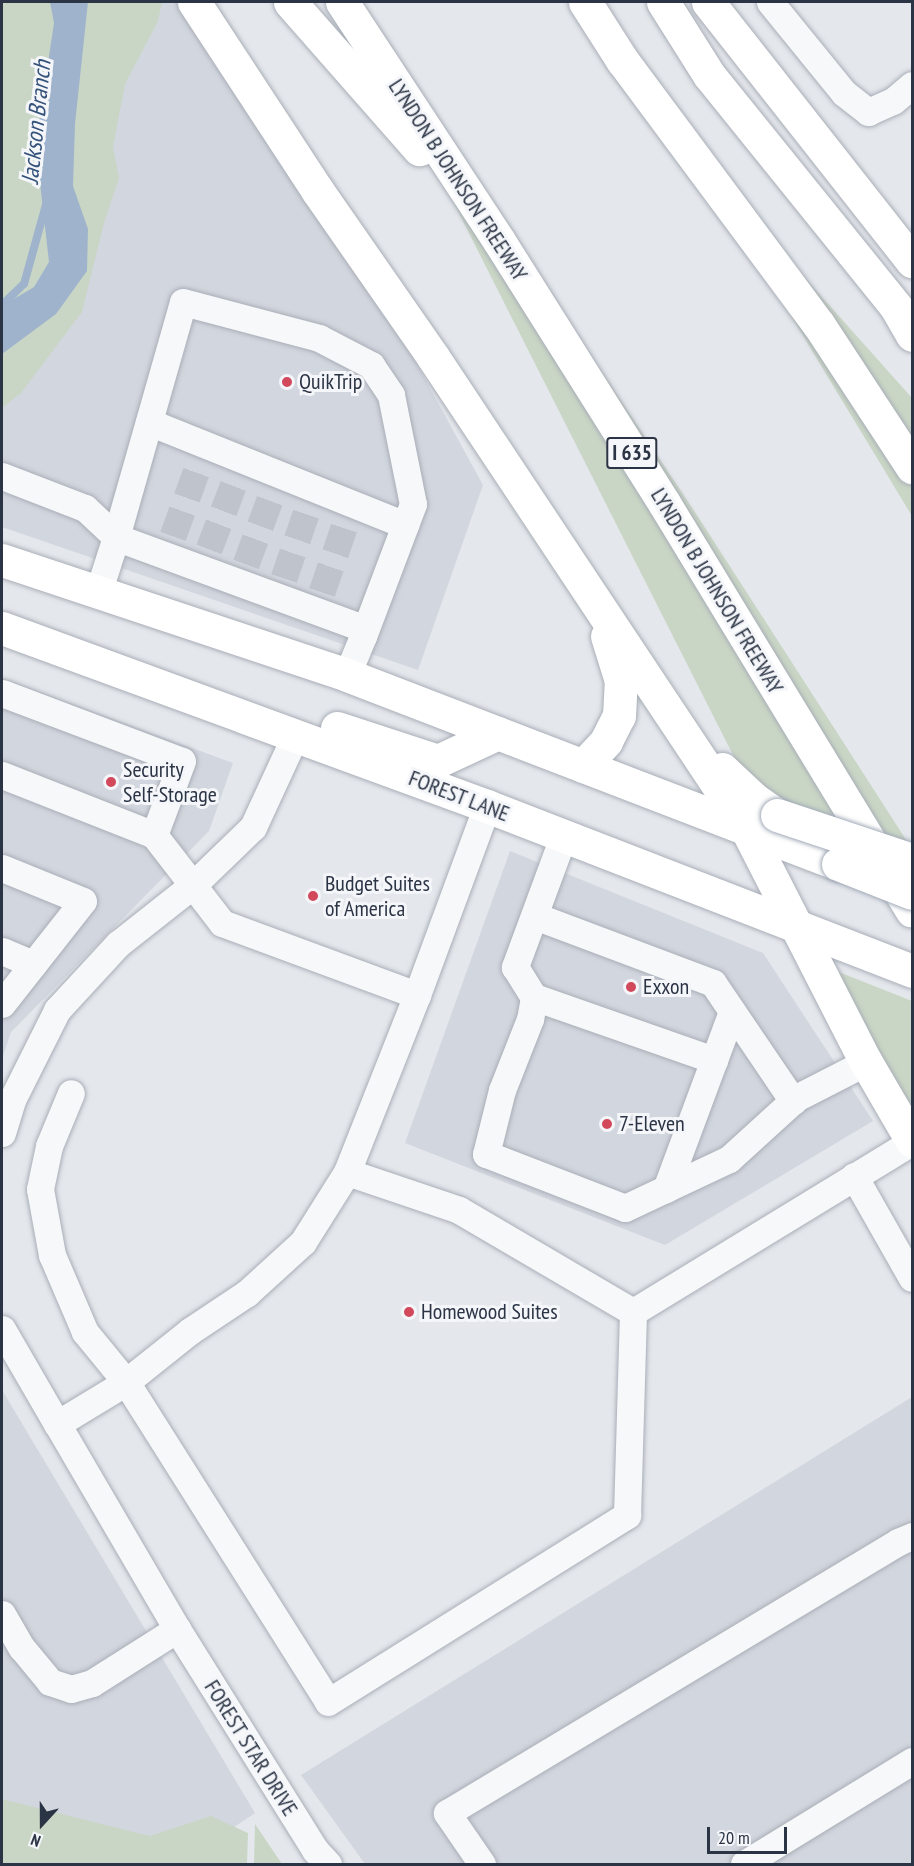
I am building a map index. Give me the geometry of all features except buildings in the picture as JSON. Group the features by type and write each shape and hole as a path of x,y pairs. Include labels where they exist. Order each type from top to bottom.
{"main road":[{"path":"194,2 317,190 594,598 746,828 866,1062 912,1142"},
{"path":"290,2 499,242"},
{"name":"LYNDON B JOHNSON FREEWAY","path":"342,2 499,242 664,503 912,911"},
{"path":"585,2 622,60 819,325 912,467"},
{"path":"663,2 709,75 896,307 912,335"},
{"path":"708,2 912,261"},
{"path":"2,560 347,675 912,893"},
{"path":"583,766 606,741 619,716 621,681 594,598"},
{"name":"FOREST LANE","path":"2,628 296,734 795,923 912,971"},
{"path":"296,734 315,721 438,761 498,733"},
{"path":"679,728 754,799 777,815 912,860"}],"street":[{"path":"770,2 844,93 868,111 893,101 912,85"},
{"path":"98,593 183,302 320,338 371,365 391,395 413,504 347,675"},
{"path":"149,422 202,456 350,513 405,525"},
{"path":"2,476 85,508 116,537 169,546 318,601 360,627 363,636"},
{"path":"2,693 182,761 154,835"},
{"path":"2,1133 12,1100 57,1010 118,944 194,884 253,827 296,734"},
{"path":"2,776 154,835 222,923 417,995"},
{"path":"57,1424 126,1382 190,1331 247,1293 303,1242 347,1172 417,995 487,806"},
{"path":"563,837 515,967 534,997 714,1060"},
{"path":"2,868 83,901 2,1004"},
{"path":"535,916 713,983 794,1101"},
{"path":"2,951 33,964"},
{"path":"534,997 530,1019 502,1090 486,1154 624,1208 729,1159 794,1101 866,1062"},
{"path":"666,1189 732,1012"},
{"path":"72,1092 49,1146 40,1189 52,1255 85,1332 126,1382 328,1702 627,1515 633,1312"},
{"path":"633,1312 912,1142"},
{"path":"347,1172 459,1210 633,1312"},
{"path":"854,1176 912,1278"},
{"name":"FOREST STAR DRIVE","path":"2,1329 177,1629 315,1850 328,1864"},
{"path":"482,1864 447,1813 888,1548 912,1536"},
{"path":"2,1614 22,1648 50,1682 71,1689 92,1683 177,1629"},
{"path":"744,1864 912,1761"}],"shaded area":[{"path":"2,2 215,2 241,43 483,485 418,670 2,527"},
{"path":"2,678 233,763 209,831 11,1032 2,1059"},
{"path":"510,851 763,953 873,1121 665,1245 405,1143"},
{"path":"2,1390 255,1813 179,1864 2,1844"},
{"path":"912,1397 912,1864 365,1864 301,1775"}],"green space":[{"path":"2,2 162,2 158,21 125,84 113,147 119,178 104,223 82,312 21,393 2,408"},
{"path":"352,2 356,2 693,509 912,849 772,832"},
{"path":"690,149 912,398 912,516"},
{"path":"826,967 912,1001 912,1107"},
{"path":"2,1799 150,1836 211,1816 248,1833 247,1864 2,1864"},
{"path":"255,1824 282,1864 254,1864"}],"water":[{"path":"50,2 88,2 75,124 73,186 88,229 87,271 56,314 2,354 2,306 34,287 49,262 40,183 38,129 54,23"}],"waterway":[{"name":"Jackson Branch","path":"2,305 24,284 47,201"}],"tunnel":[{"path":"173,536 198,467"},
{"path":"209,549 235,481"},
{"path":"246,564 272,494"},
{"path":"284,578 308,508"},
{"path":"322,592 346,522"}],"place":[{"name":"QuikTrip","path":"287,382"},
{"name":"Security Self-Storage","path":"111,782"},
{"name":"Budget Suites of America","path":"313,896"},
{"name":"Exxon","path":"631,987"},
{"name":"7-Eleven","path":"607,1124"},
{"name":"Homewood Suites","path":"409,1312"}]}
